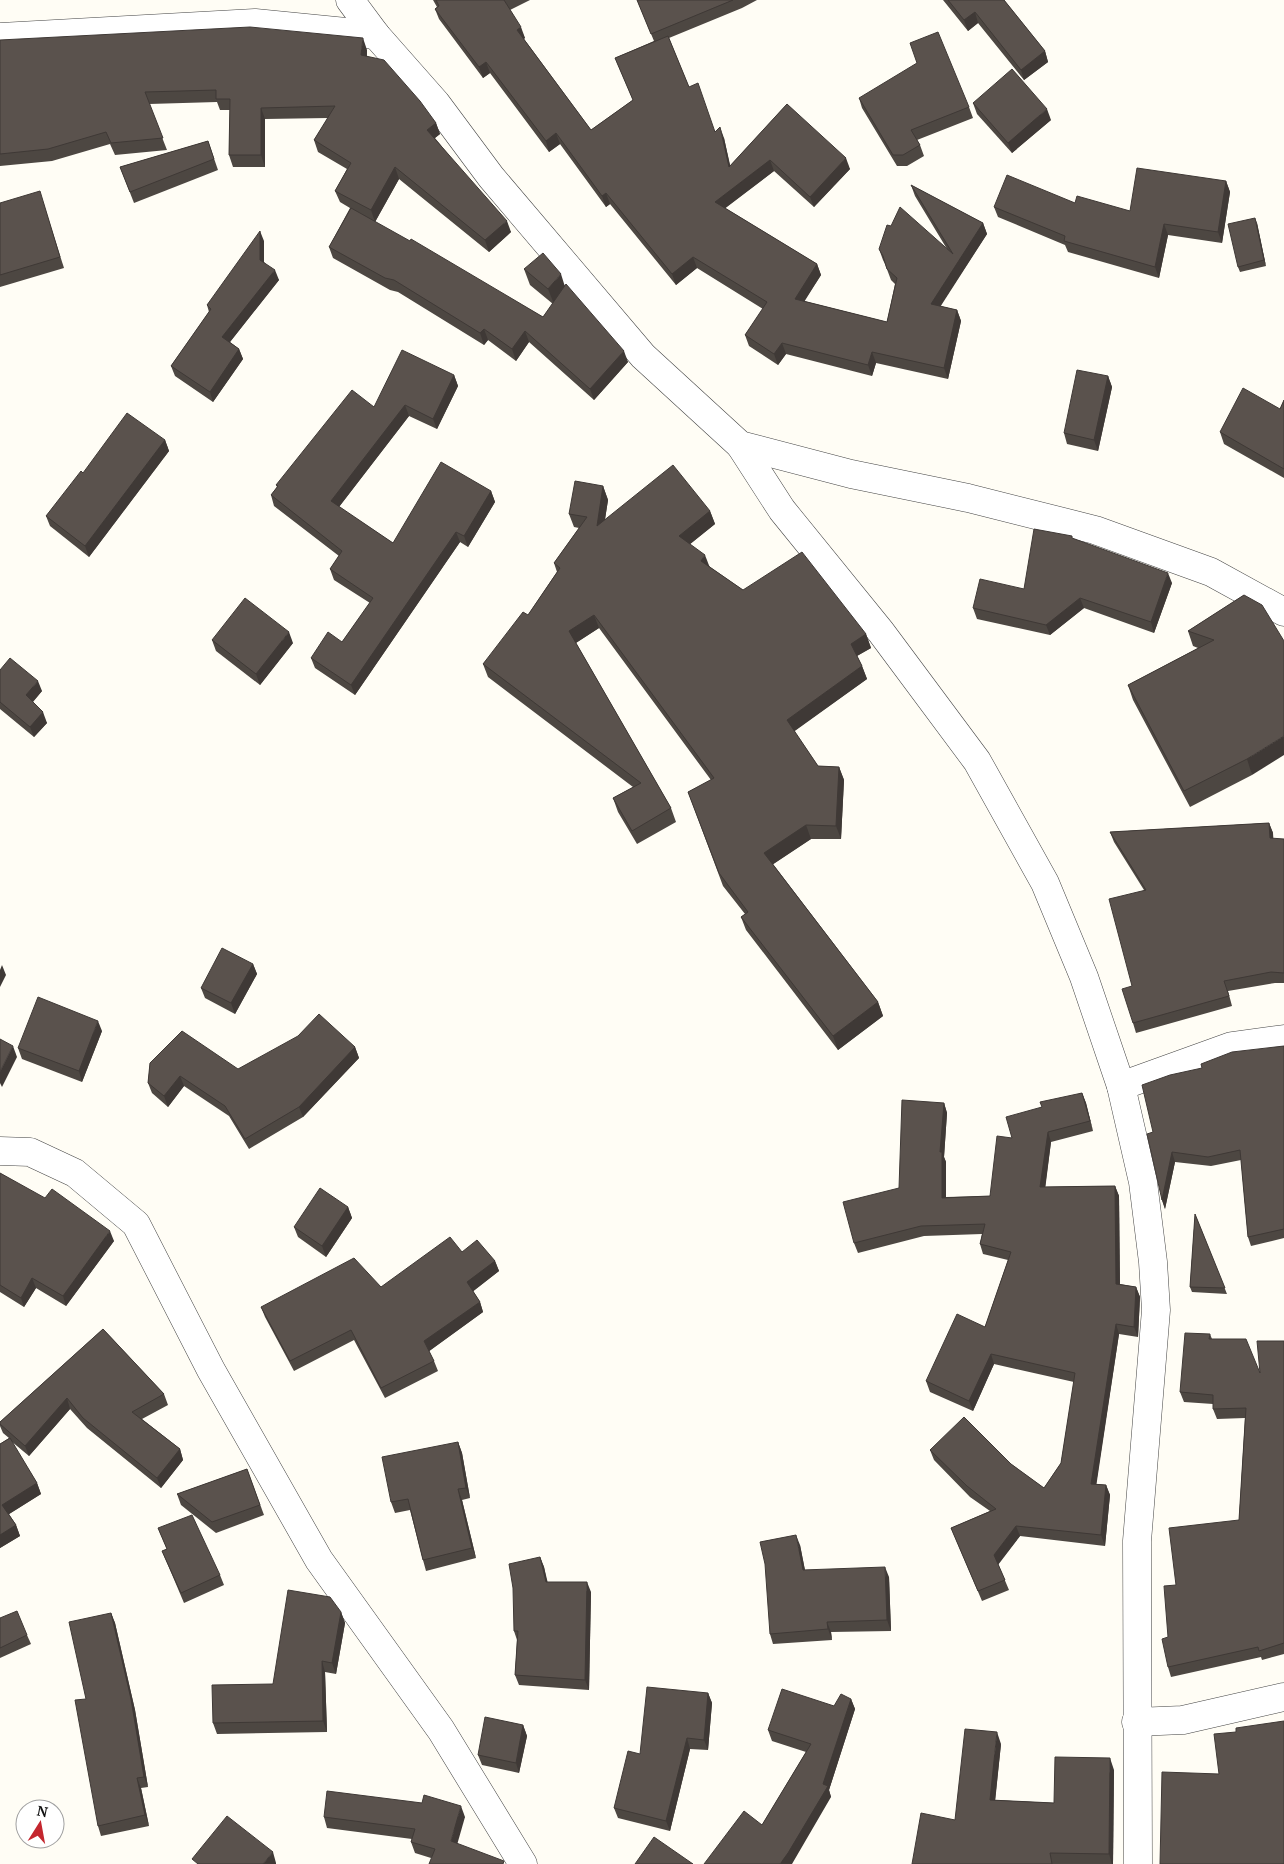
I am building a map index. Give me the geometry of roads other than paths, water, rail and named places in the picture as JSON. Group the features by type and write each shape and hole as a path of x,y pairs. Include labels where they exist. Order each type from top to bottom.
{"street":[{"path":"350,0 376,35 436,103 491,177 643,356 740,445 782,510 881,632 977,761 1045,884 1084,977 1121,1086 1143,1182 1153,1262 1156,1310 1136,1541 1138,1864"},
{"path":"0,37 255,23 376,35"},
{"path":"740,445 851,474 968,498 1095,530 1211,572 1284,612"},
{"path":"1121,1086 1232,1046 1284,1039"},
{"path":"0,1151 30,1152 75,1172 136,1224 211,1370 319,1560 441,1730 523,1864"},
{"path":"1136,1722 1183,1720 1284,1697"}]}
